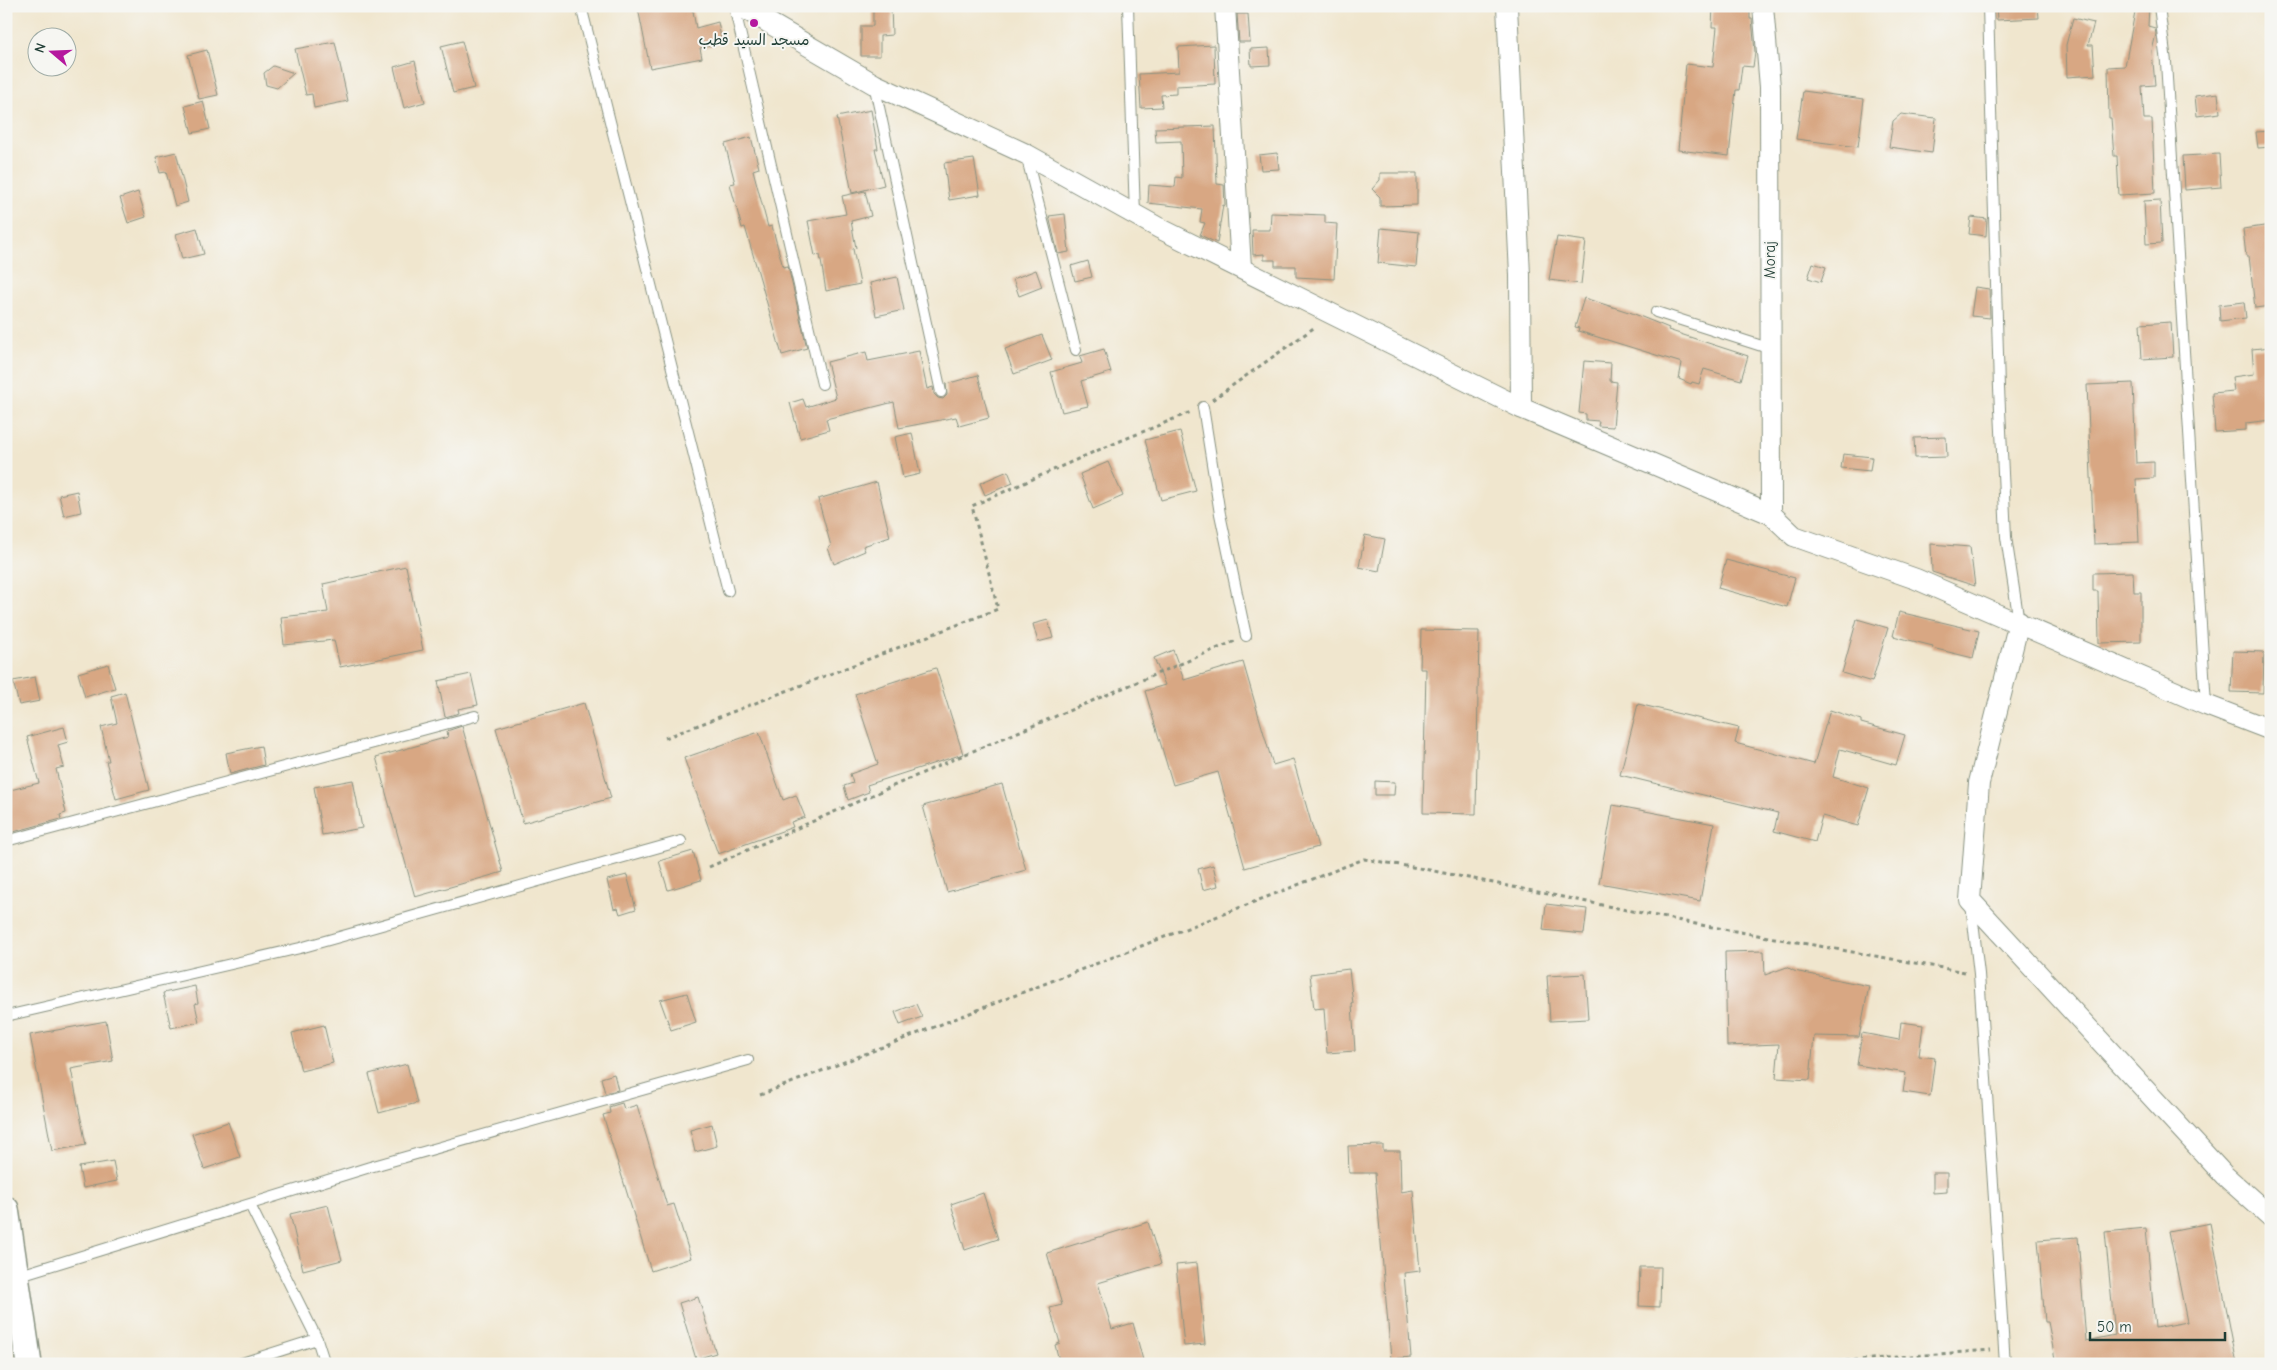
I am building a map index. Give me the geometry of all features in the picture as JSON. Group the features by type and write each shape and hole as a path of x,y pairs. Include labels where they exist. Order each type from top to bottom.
{"street":[{"path":"740,6 874,84 1026,154 1135,215 1521,408 1771,514 1794,536 1916,579 2019,622 2206,705 2271,730"},
{"path":"1225,6 1241,268"},
{"path":"1507,6 1520,275 1521,408"},
{"name":"Moraj","path":"1763,6 1770,87 1771,514"},
{"path":"2019,622 1979,783 1970,900 2224,1174 2271,1217"},
{"path":"6,1209 29,1364"}],"lane":[{"path":"581,6 728,591"},
{"path":"734,6 822,384"},
{"path":"1128,6 1135,215"},
{"path":"1988,6 2005,527 2019,622"},
{"path":"2159,6 2166,62 2206,705"},
{"path":"874,84 941,392"},
{"path":"1026,154 1076,350"},
{"path":"1656,312 1770,349"},
{"path":"1203,407 1220,514 1246,636"},
{"path":"6,841 475,716"},
{"path":"6,1016 300,948 681,841"},
{"path":"1970,900 1979,974 2005,1364"},
{"path":"17,1276 406,1157 748,1060"},
{"path":"250,1204 317,1339 325,1364"},
{"path":"239,1364 317,1339"}],"path":[{"path":"6,9 16,6"},
{"path":"665,738 998,609 972,506 1096,451 1203,407 1334,314"},
{"path":"709,867 968,753 1246,636"},
{"path":"760,1095 1364,859 1424,868 1710,927 1979,974"},
{"path":"1806,1364 2004,1349"}],"building":[{"path":"647,6 683,6 693,11 696,28 718,22 722,43 700,48 702,58 650,68 638,8"},
{"path":"873,6 891,6 892,35 880,36 880,56 861,56 861,26 873,26"},
{"path":"1713,6 1750,6 1750,19 1752,19 1755,52 1753,67 1742,66 1739,90 1736,90 1729,156 1678,150 1686,64 1713,67 1717,27 1712,27"},
{"path":"1996,6 2038,6 2039,18 1997,20"},
{"path":"2136,6 2149,6 2148,26 2155,28 2156,34 2152,51 2155,85 2142,86 2144,119 2152,119 2155,193 2119,195 2117,156 2114,156 2111,118 2109,118 2108,67 2125,66"},
{"path":"1237,14 1248,14 1250,42 1239,42"},
{"path":"2073,18 2094,23 2088,45 2093,45 2095,75 2067,77 2066,45"},
{"path":"462,41 474,88 453,93 441,46"},
{"path":"335,42 348,101 314,108 312,94 306,95 295,49"},
{"path":"1214,45 1215,84 1176,86 1176,94 1161,95 1162,107 1141,108 1139,74 1179,72 1178,47"},
{"path":"1269,48 1270,65 1251,66 1250,49"},
{"path":"207,50 218,95 199,99 188,55"},
{"path":"415,61 425,102 404,108 394,67"},
{"path":"273,66 294,73 277,88 266,85 264,73"},
{"path":"1803,91 1864,99 1858,147 1796,139"},
{"path":"2218,93 2220,113 2197,116 2195,96"},
{"path":"203,101 210,129 192,133 185,106"},
{"path":"871,110 878,149 875,149 884,185 852,193 837,117"},
{"path":"1901,114 1936,118 1932,153 1889,147 1893,121"},
{"path":"1215,126 1217,184 1224,185 1225,206 1223,205 1217,243 1200,235 1205,223 1200,222 1202,209 1148,203 1149,185 1175,187 1176,177 1182,178 1181,141 1156,142 1155,128"},
{"path":"2271,131 2271,147 2258,148 2256,132"},
{"path":"751,137 759,168 753,170 768,227 772,226 783,267 788,266 807,348 782,355 745,227 742,228 730,184 735,183 725,144"},
{"path":"176,152 188,202 175,206 166,172 160,173 156,157"},
{"path":"1277,153 1279,169 1261,170 1259,155"},
{"path":"2219,154 2221,187 2185,190 2183,156"},
{"path":"974,159 980,195 949,200 944,163"},
{"path":"1380,173 1417,173 1417,205 1380,206 1380,197 1372,189 1380,180"},
{"path":"865,191 871,216 851,221 856,248 853,249 860,284 826,291 820,255 815,256 808,221 846,214 842,196"},
{"path":"138,192 146,217 128,223 120,198"},
{"path":"2160,200 2162,243 2146,244 2144,201"},
{"path":"1271,213 1325,215 1325,223 1337,224 1334,279 1296,277 1296,266 1275,266 1275,260 1264,260 1264,254 1253,255 1252,230 1270,230"},
{"path":"1065,214 1069,252 1058,254 1049,216"},
{"path":"1971,217 1987,219 1986,236 1969,234"},
{"path":"2271,225 2271,306 2255,308 2249,256 2246,256 2243,229"},
{"path":"197,228 204,254 182,259 176,234"},
{"path":"1381,228 1419,232 1416,267 1378,263"},
{"path":"1557,237 1586,241 1581,284 1549,280"},
{"path":"1088,261 1092,277 1075,281 1071,266"},
{"path":"1813,263 1826,267 1821,282 1808,278"},
{"path":"1036,270 1042,287 1019,296 1013,279"},
{"path":"897,277 904,310 876,316 870,283"},
{"path":"1975,287 1989,289 1990,318 1971,316"},
{"path":"1584,298 1632,313 1669,328 1668,330 1748,356 1741,380 1704,369 1699,384 1692,382 1691,384 1679,379 1682,363 1578,331 1579,328 1575,327"},
{"path":"2244,302 2246,318 2220,321 2219,305"},
{"path":"2171,322 2173,357 2142,359 2140,324"},
{"path":"1042,335 1052,360 1014,374 1005,349"},
{"path":"2271,347 2271,420 2246,423 2246,430 2215,432 2212,393 2234,391 2232,377 2254,374 2252,349"},
{"path":"1104,349 1111,372 1081,381 1088,406 1062,412 1051,372 1082,363 1080,356"},
{"path":"919,351 927,389 933,387 934,394 938,398 943,399 947,395 946,384 978,375 989,418 959,426 956,417 899,428 894,402 826,419 829,430 800,438 790,403 803,399 806,407 836,398 827,362 866,352 868,361"},
{"path":"1584,361 1611,363 1610,381 1617,382 1613,427 1598,426 1599,421 1586,420 1586,414 1579,413"},
{"path":"2133,383 2136,463 2154,462 2154,478 2136,479 2139,542 2094,544 2087,385"},
{"path":"1180,431 1196,491 1161,500 1145,440"},
{"path":"912,433 920,474 903,478 895,437"},
{"path":"1946,437 1947,457 1915,458 1914,438"},
{"path":"1843,454 1872,457 1870,471 1841,468"},
{"path":"1108,462 1123,496 1093,509 1080,474"},
{"path":"1008,471 1013,483 985,495 980,483"},
{"path":"877,482 890,537 863,546 865,551 834,564 828,548 831,546 818,499"},
{"path":"77,491 81,512 64,516 59,495"},
{"path":"1365,535 1385,539 1379,571 1359,567"},
{"path":"1931,544 1970,547 1975,586 1932,572"},
{"path":"1726,560 1795,578 1787,607 1718,588"},
{"path":"406,566 423,650 340,667 334,640 284,645 281,617 328,612 323,584"},
{"path":"2133,572 2134,592 2141,592 2141,642 2099,643 2098,591 2093,591 2093,573"},
{"path":"1899,612 1979,631 1973,658 1893,636"},
{"path":"1857,619 1888,628 1872,682 1842,673"},
{"path":"1048,620 1053,638 1038,642 1033,624"},
{"path":"1421,630 1479,631 1476,814 1423,813 1426,669 1420,669"},
{"path":"1173,650 1184,680 1243,662 1273,765 1293,759 1318,847 1245,868 1218,772 1173,785 1145,691 1165,685 1154,658"},
{"path":"2233,651 2264,652 2263,693 2231,692"},
{"path":"108,664 115,688 85,697 78,673"},
{"path":"936,668 963,754 867,785 869,792 848,800 844,786 853,783 850,774 878,764 855,694"},
{"path":"471,674 478,705 458,709 459,713 445,717 438,681"},
{"path":"35,677 40,701 19,705 13,681"},
{"path":"125,692 149,790 116,799 106,761 109,761 101,727 117,723 111,696"},
{"path":"584,703 611,798 523,823 496,728"},
{"path":"1638,704 1739,728 1735,743 1814,764 1830,710 1861,720 1861,723 1905,735 1896,765 1840,749 1833,777 1869,788 1858,826 1822,816 1815,842 1774,831 1778,813 1620,775"},
{"path":"462,726 503,872 415,897 376,757 448,737 447,731"},
{"path":"64,727 68,742 58,745 64,767 56,769 66,813 60,815 61,819 6,834 6,791 39,783 27,737"},
{"path":"759,732 783,800 796,795 805,817 791,822 793,827 718,854 684,758"},
{"path":"261,746 264,765 230,774 226,753"},
{"path":"353,780 362,828 322,835 314,787"},
{"path":"1375,781 1395,782 1394,795 1375,795"},
{"path":"1002,784 1026,870 947,892 923,806"},
{"path":"1613,805 1714,824 1700,901 1599,883"},
{"path":"693,851 701,880 668,890 659,861"},
{"path":"1213,865 1218,886 1203,890 1198,869"},
{"path":"627,875 636,909 620,914 618,908 614,909 607,880"},
{"path":"1546,904 1587,909 1584,934 1543,930"},
{"path":"1764,951 1765,975 1787,967 1794,971 1869,986 1859,1037 1814,1036 1810,1080 1776,1078 1779,1044 1727,1046 1725,952"},
{"path":"1349,969 1355,1051 1327,1053 1324,1008 1314,1009 1310,974"},
{"path":"1585,974 1588,1019 1550,1021 1547,976"},
{"path":"195,986 198,1003 195,1004 199,1022 171,1028 163,993"},
{"path":"687,993 696,1022 671,1030 660,1000"},
{"path":"916,1004 922,1017 900,1025 895,1012"},
{"path":"106,1021 113,1061 71,1069 86,1145 52,1151 30,1035"},
{"path":"1901,1022 1923,1025 1919,1056 1935,1058 1930,1096 1903,1092 1906,1073 1857,1065 1862,1033 1899,1040"},
{"path":"324,1025 333,1063 301,1071 292,1033"},
{"path":"407,1064 417,1103 379,1113 369,1074"},
{"path":"614,1074 618,1090 605,1093 601,1078"},
{"path":"622,1103 624,1109 637,1105 667,1206 674,1204 691,1258 651,1271 603,1115 610,1113 609,1107"},
{"path":"228,1122 240,1157 204,1169 192,1134"},
{"path":"712,1124 717,1146 695,1152 690,1130"},
{"path":"1383,1145 1383,1151 1400,1151 1401,1192 1413,1190 1420,1271 1404,1273 1411,1357 1391,1359 1375,1173 1349,1173 1348,1146"},
{"path":"113,1161 117,1181 83,1188 79,1167"},
{"path":"1933,1173 1947,1173 1947,1192 1933,1193"},
{"path":"983,1193 998,1239 965,1250 951,1204"},
{"path":"328,1205 342,1260 303,1270 290,1214"},
{"path":"1148,1222 1161,1264 1098,1283 1112,1329 1133,1323 1144,1364 1060,1364 1055,1345 1060,1343 1050,1308 1062,1305 1047,1253"},
{"path":"2210,1223 2237,1364 2056,1364 2048,1322 2045,1322 2038,1240 2078,1237 2086,1341 2115,1335 2105,1232 2146,1228 2155,1328 2187,1322 2169,1231"},
{"path":"1197,1263 1205,1344 1184,1346 1176,1265"},
{"path":"1640,1267 1661,1267 1660,1307 1639,1306"},
{"path":"698,1297 716,1353 696,1359 679,1303"}],"place":[{"name":"مسجد السيد قطب","path":"754,23"}]}
